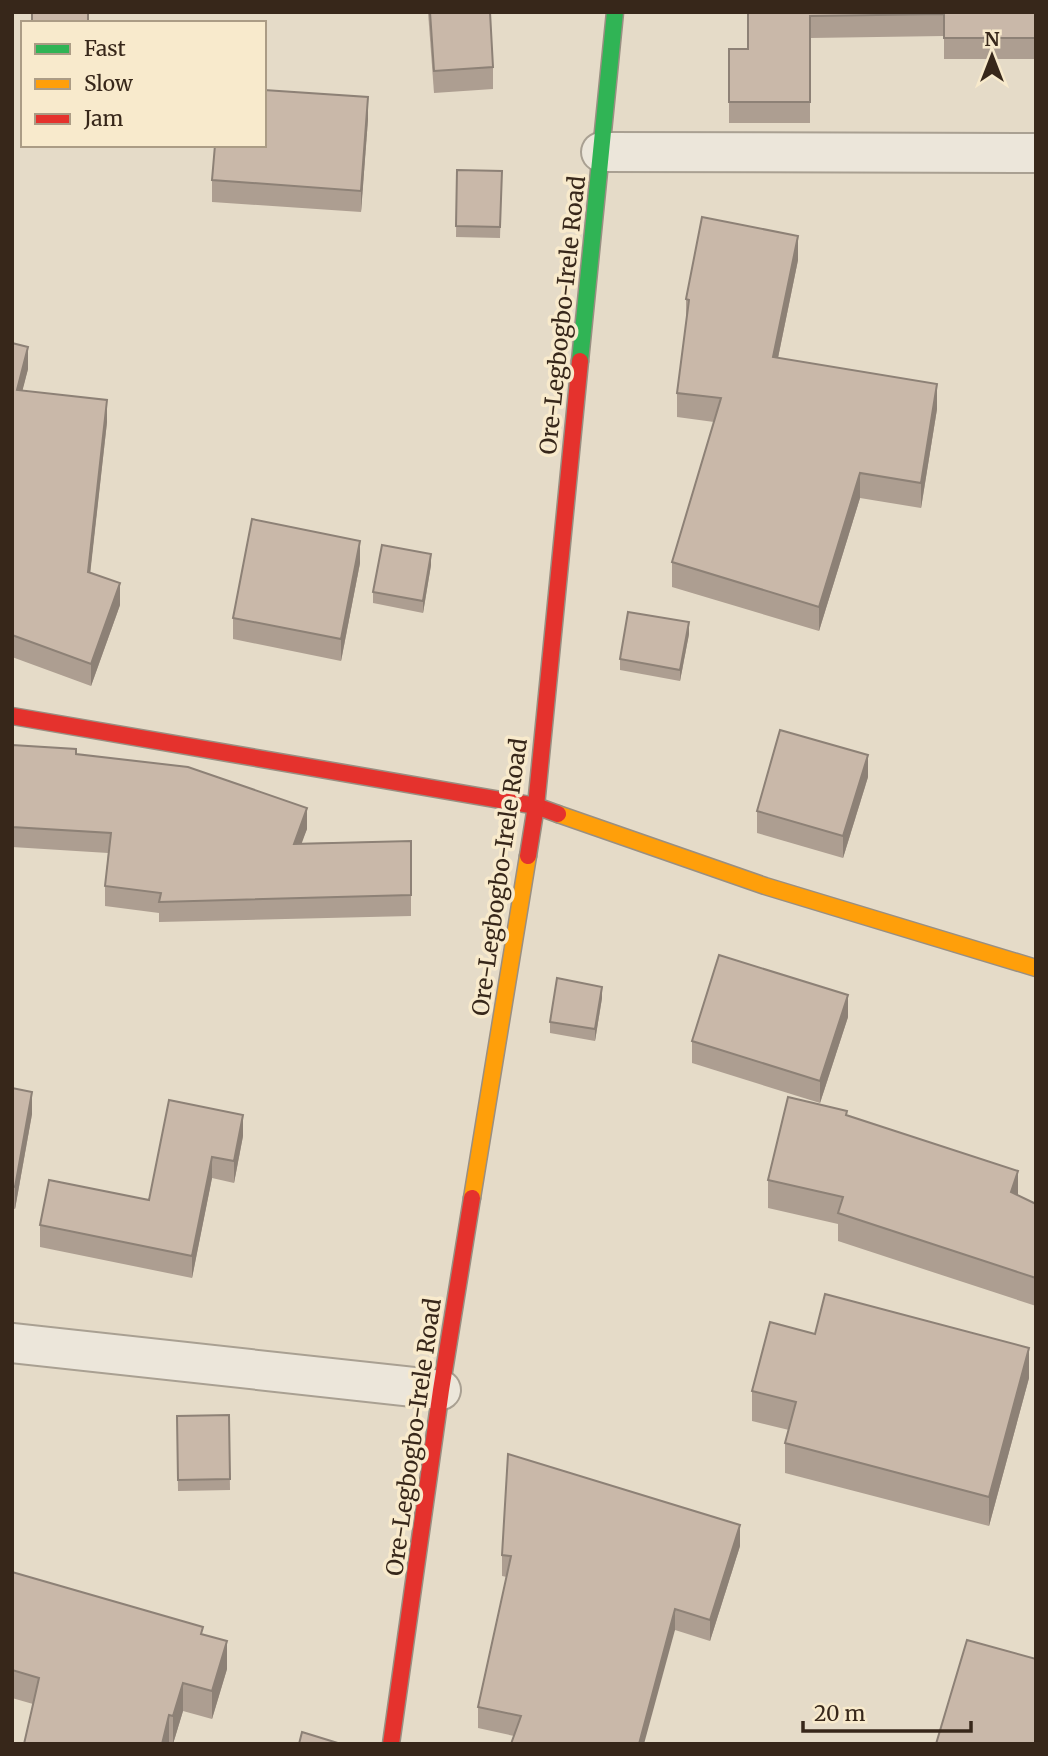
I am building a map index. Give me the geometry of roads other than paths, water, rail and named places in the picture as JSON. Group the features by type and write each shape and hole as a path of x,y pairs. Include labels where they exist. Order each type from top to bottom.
{"main road":[{"name":"Ore-Legbogbo-Irele Road","path":"391,1744 441,1390 536,806 615,12"},
{"path":"12,716 536,806 765,886 1036,968"}],"street":[{"path":"601,152 1036,153"},
{"path":"12,1343 441,1390"}]}
